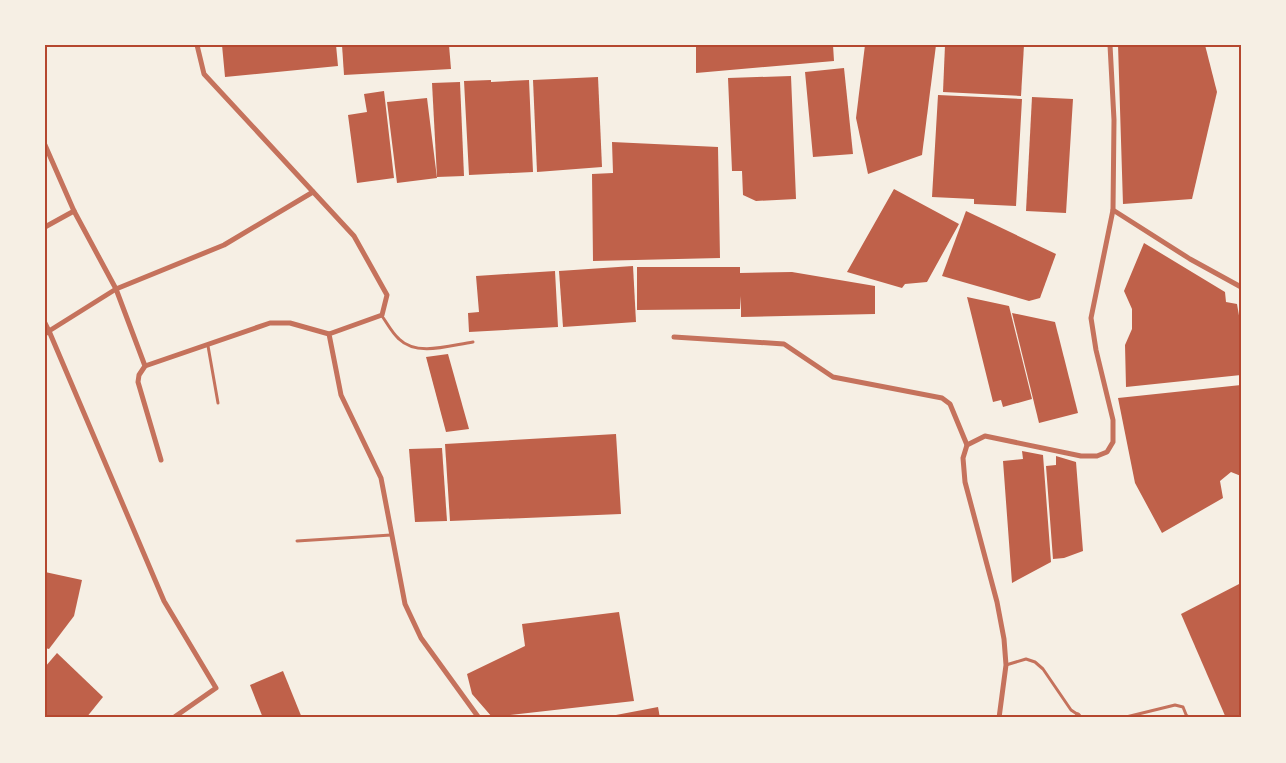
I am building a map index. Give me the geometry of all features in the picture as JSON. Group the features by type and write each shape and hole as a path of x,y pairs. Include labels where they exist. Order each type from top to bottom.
{"street":[{"path":"161,460 138,382 145,366 270,324 290,323 329,334 382,315 387,295 354,237 204,74 197,45"},
{"path":"999,718 1006,664 1004,639 997,603 965,482 963,458 968,445 985,436 1081,456 1097,456 1107,452 1113,442 1113,420 1096,350 1091,318 1113,210 1114,120 1110,45"},
{"path":"45,145 74,211 116,289 145,366"},
{"path":"47,332 116,289 224,245 313,192"},
{"path":"1113,210 1190,259 1241,286"},
{"path":"45,227 74,211"},
{"path":"45,323 164,601 216,687 173,718"},
{"path":"329,334 341,395 381,478 405,604 421,638 479,718"},
{"path":"674,337 784,344 833,376 942,398 950,404 968,445"}],"lane":[{"path":"382,315 398,339 415,348 426,349 473,342"},
{"path":"208,345 218,403"},
{"path":"297,541 392,535"},
{"path":"1006,664 1026,658 1035,662 1043,669 1071,710 1079,717"},
{"path":"1122,718 1174,705 1183,707 1187,718"}],"building":[{"path":"222,45 336,45 338,66 225,77"},
{"path":"342,45 449,45 451,69 344,75"},
{"path":"696,45 833,45 834,61 696,73"},
{"path":"865,45 936,45 922,155 868,174 856,118"},
{"path":"945,45 1024,45 1021,96 943,92"},
{"path":"1118,45 1205,45 1217,92 1192,199 1123,204"},
{"path":"844,68 853,154 813,157 805,72"},
{"path":"791,76 796,199 756,201 743,195 742,171 732,171 728,78"},
{"path":"598,77 602,167 537,172 533,80"},
{"path":"491,80 491,82 529,80 533,172 469,175 464,81"},
{"path":"460,82 464,176 437,177 432,83"},
{"path":"384,91 394,178 357,183 348,115 367,112 364,94"},
{"path":"938,95 1022,99 1016,206 974,204 974,199 932,197"},
{"path":"1032,97 1073,99 1066,213 1026,211"},
{"path":"427,98 437,178 397,183 387,102"},
{"path":"612,142 718,147 720,258 593,261 592,174 613,173"},
{"path":"894,189 959,224 927,282 905,284 902,288 847,272"},
{"path":"966,211 1056,254 1040,298 1029,301 942,276"},
{"path":"1144,243 1225,292 1226,302 1237,304 1241,327 1241,375 1126,387 1125,345 1132,329 1132,309 1124,291"},
{"path":"633,266 636,322 563,327 559,271"},
{"path":"637,267 740,267 740,273 792,272 875,286 875,314 741,317 741,296 740,309 637,310"},
{"path":"555,271 558,327 469,332 468,313 479,312 476,276"},
{"path":"967,297 1009,306 1032,399 1003,407 1001,400 993,402"},
{"path":"1012,313 1055,322 1078,413 1039,423"},
{"path":"448,354 469,429 446,432 426,357"},
{"path":"1241,385 1241,476 1231,472 1220,481 1223,498 1162,533 1135,483 1118,398"},
{"path":"616,434 621,514 450,521 445,444"},
{"path":"442,448 447,521 415,522 409,449"},
{"path":"1022,451 1043,455 1051,562 1012,583 1003,461 1023,459"},
{"path":"1056,456 1076,462 1083,551 1064,558 1053,559 1046,466 1056,465"},
{"path":"45,572 82,580 74,616 49,649 45,648"},
{"path":"1241,583 1241,718 1226,718 1181,614"},
{"path":"619,612 634,701 492,717 472,694 467,674 525,646 522,624"},
{"path":"57,653 103,697 86,718 45,718 45,667"},
{"path":"283,671 302,718 263,718 250,685"},
{"path":"658,707 660,718 616,718 616,715"}]}
